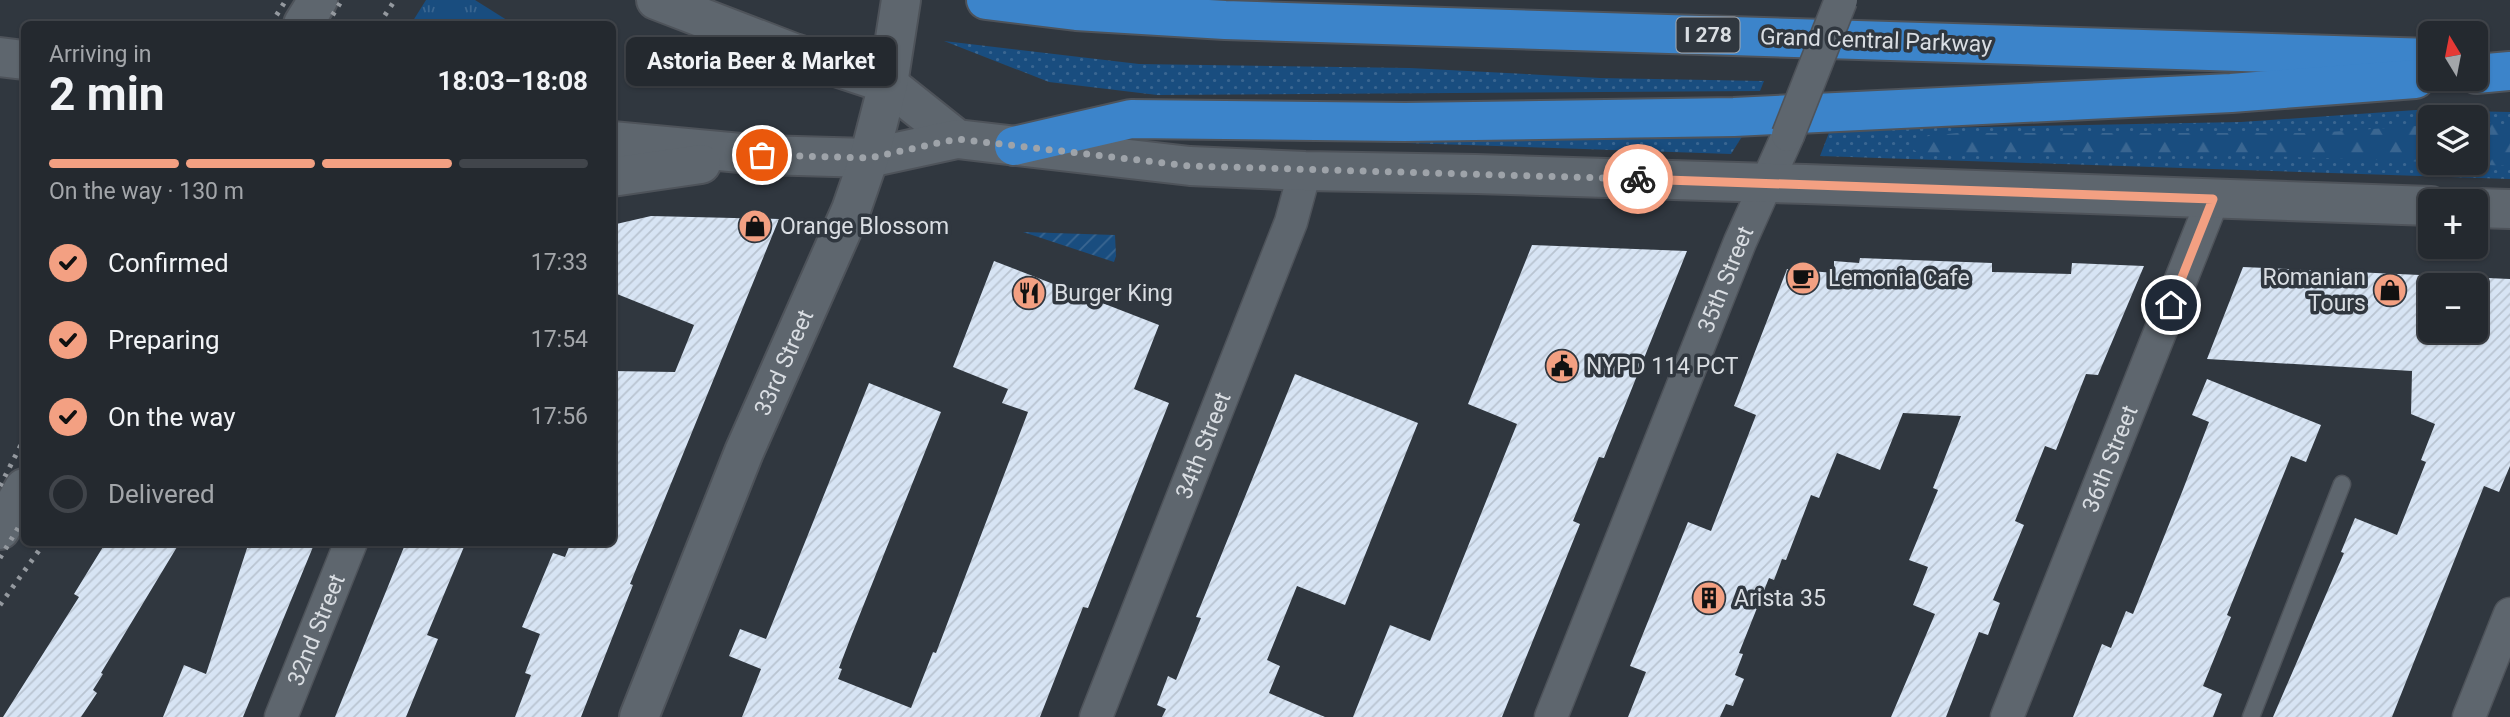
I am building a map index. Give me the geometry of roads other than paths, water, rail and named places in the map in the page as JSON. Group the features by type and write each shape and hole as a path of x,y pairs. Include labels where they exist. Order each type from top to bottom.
{"highway":[{"name":"Grand Central Parkway","path":"986,0 1076,11 1225,20 2418,58"},
{"path":"2488,59 2510,60"},
{"path":"2488,73 2510,71"},
{"path":"1014,146 1131,119 1405,122 1734,117 2231,93 2418,78"}],"main road":[{"path":"305,21 318,0"},
{"path":"656,0 794,53 888,84 957,139"},
{"name":"33rd Street","path":"639,717 744,452 850,210 869,158 888,84 899,16"},
{"path":"0,57 21,60"},
{"path":"616,141 762,155 869,158 957,139 1190,166 2418,206"},
{"path":"616,176 762,155"},
{"path":"2488,208 2510,209"},
{"path":"0,530 21,493"}],"street":[{"name":"35th Street","path":"1551,717 1740,242 1788,135 1841,0"},
{"name":"34th Street","path":"1096,717 1291,222 1305,171"},
{"name":"36th Street","path":"2007,717 2213,199"},
{"name":"32nd Street","path":"281,717 349,546"},
{"path":"2469,717 2510,614"}],"lane":[{"path":"2251,717 2342,484"}],"railway":[{"path":"273,21 286,0"},
{"path":"329,21 342,0"},
{"path":"381,21 395,0"},
{"path":"0,486 21,445"},
{"path":"0,558 21,523"},
{"path":"0,605 42,546"}],"place":[{"name":"Astoria Beer & Market","path":"762,155"},
{"name":"Orange Blossom","path":"755,226"},
{"name":"Lemonia Cafe","path":"1803,278"},
{"name":"Romanian Tours","path":"2390,290"},
{"name":"Burger King","path":"1029,293"},
{"name":"NYPD 114 PCT","path":"1562,366"},
{"name":"Arista 35","path":"1709,598"}]}
